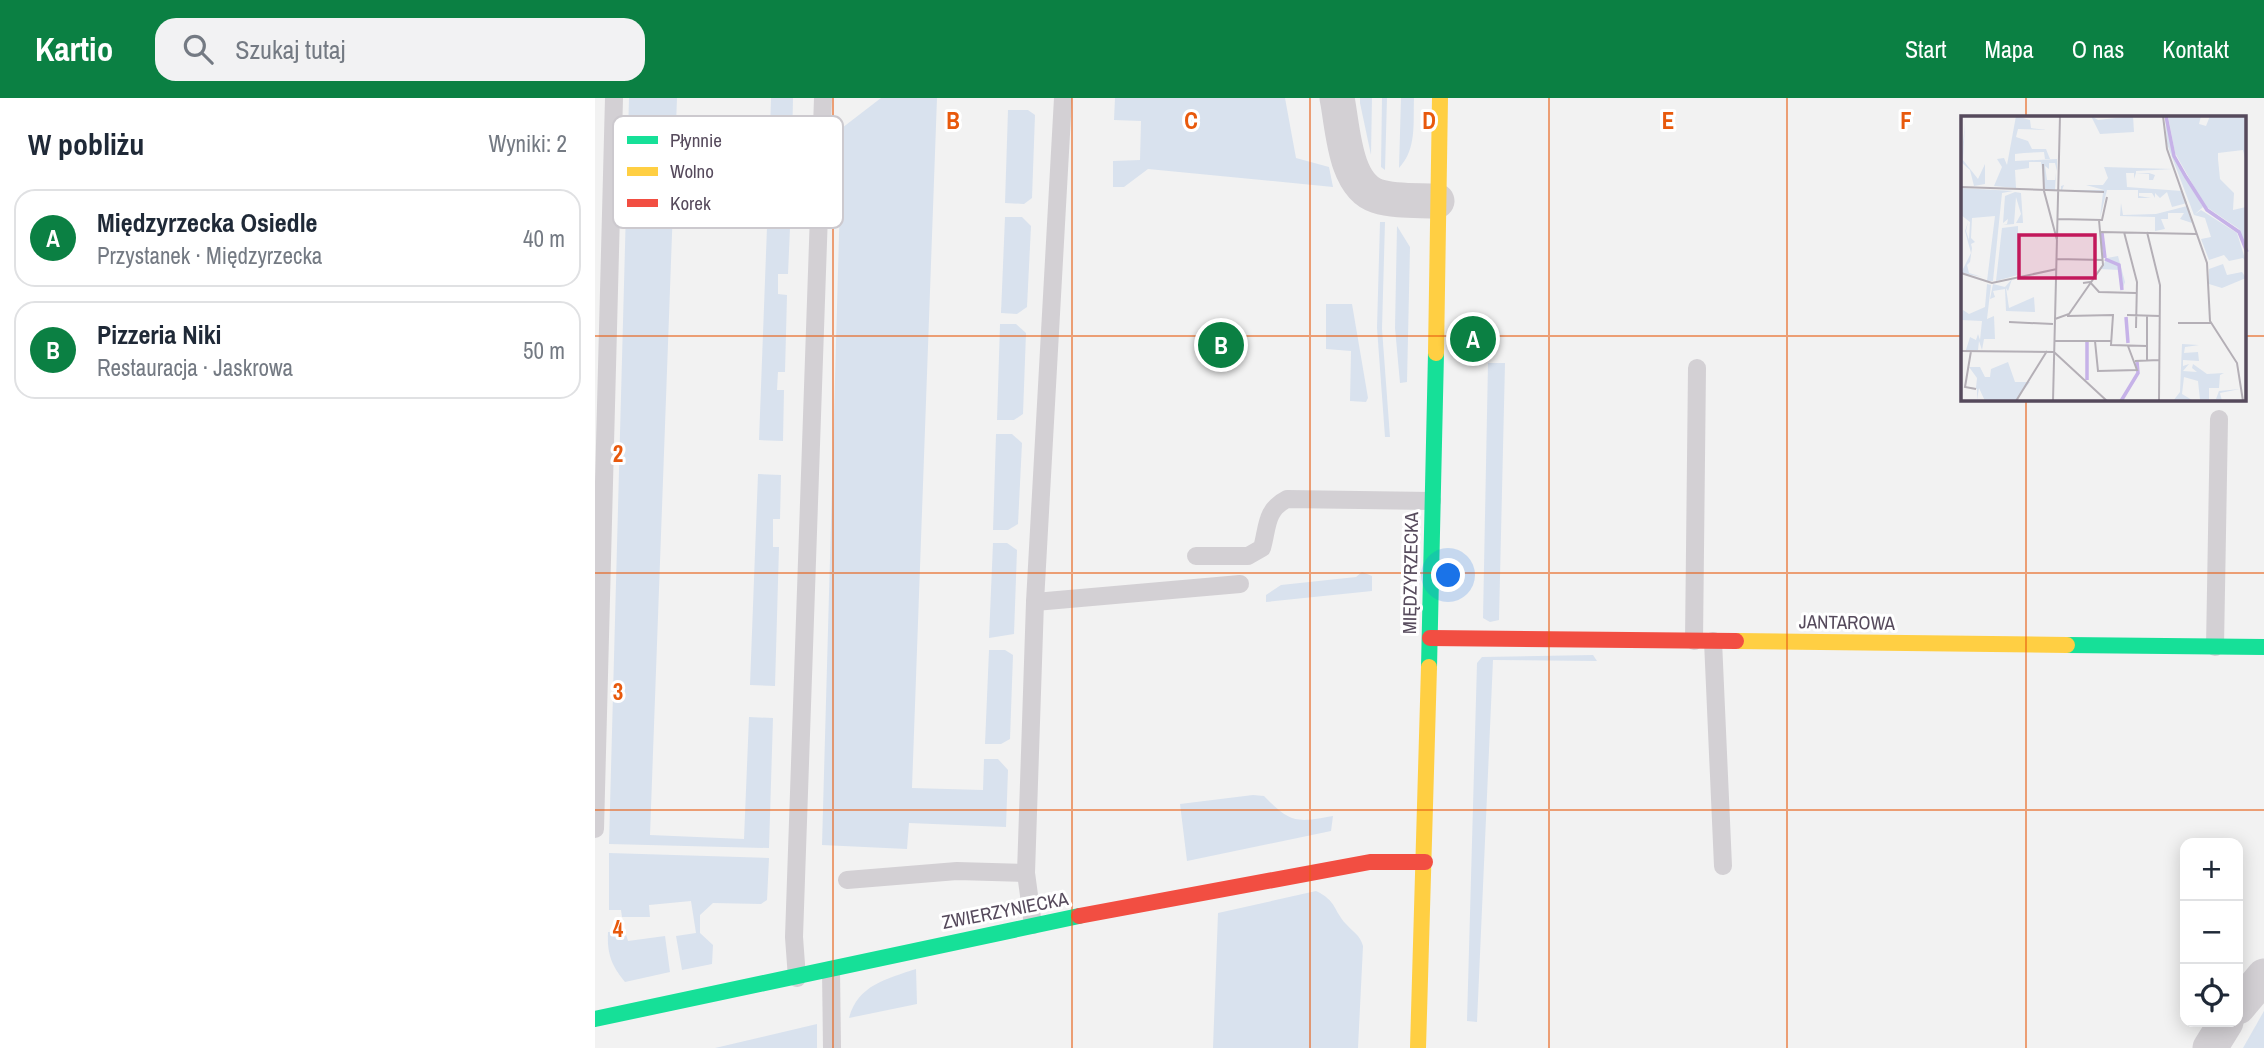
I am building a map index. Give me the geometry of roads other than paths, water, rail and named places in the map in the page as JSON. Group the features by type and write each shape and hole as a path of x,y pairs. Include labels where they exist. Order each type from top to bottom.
{"street":[{"path":"1337,98 1347,150 1362,187 1375,195 1391,199 1437,201"},
{"name":"MIĘDZYRZECKA","path":"1418,1048 1425,862 1440,98"},
{"name":"JANTAROWA","path":"1430,638 2264,647"},
{"name":"ZWIERZYNIECKA","path":"595,1014 797,978 1033,925 1355,863 1425,862"},
{"path":"2243,1001 2264,976"},
{"path":"2210,1048 2223,1027"}],"lane":[{"path":"614,98 614,116"},
{"path":"822,116 823,98"},
{"path":"1033,925 1026,873 1035,602 1063,98"},
{"path":"595,828 613,136"},
{"path":"797,978 794,937 819,228"},
{"path":"1694,641 1697,368"},
{"path":"2215,647 2219,419"},
{"path":"1196,556 1248,556 1262,548 1268,515 1275,505 1287,499 1432,501"},
{"path":"1035,602 1240,584"},
{"path":"1713,641 1723,866"},
{"path":"846,880 957,871 1026,873"},
{"path":"831,970 832,1048"}],"place":[{"name":"Międzyrzecka Osiedle","path":"1473,339"},
{"name":"Pizzeria Niki","path":"1221,345"}]}
